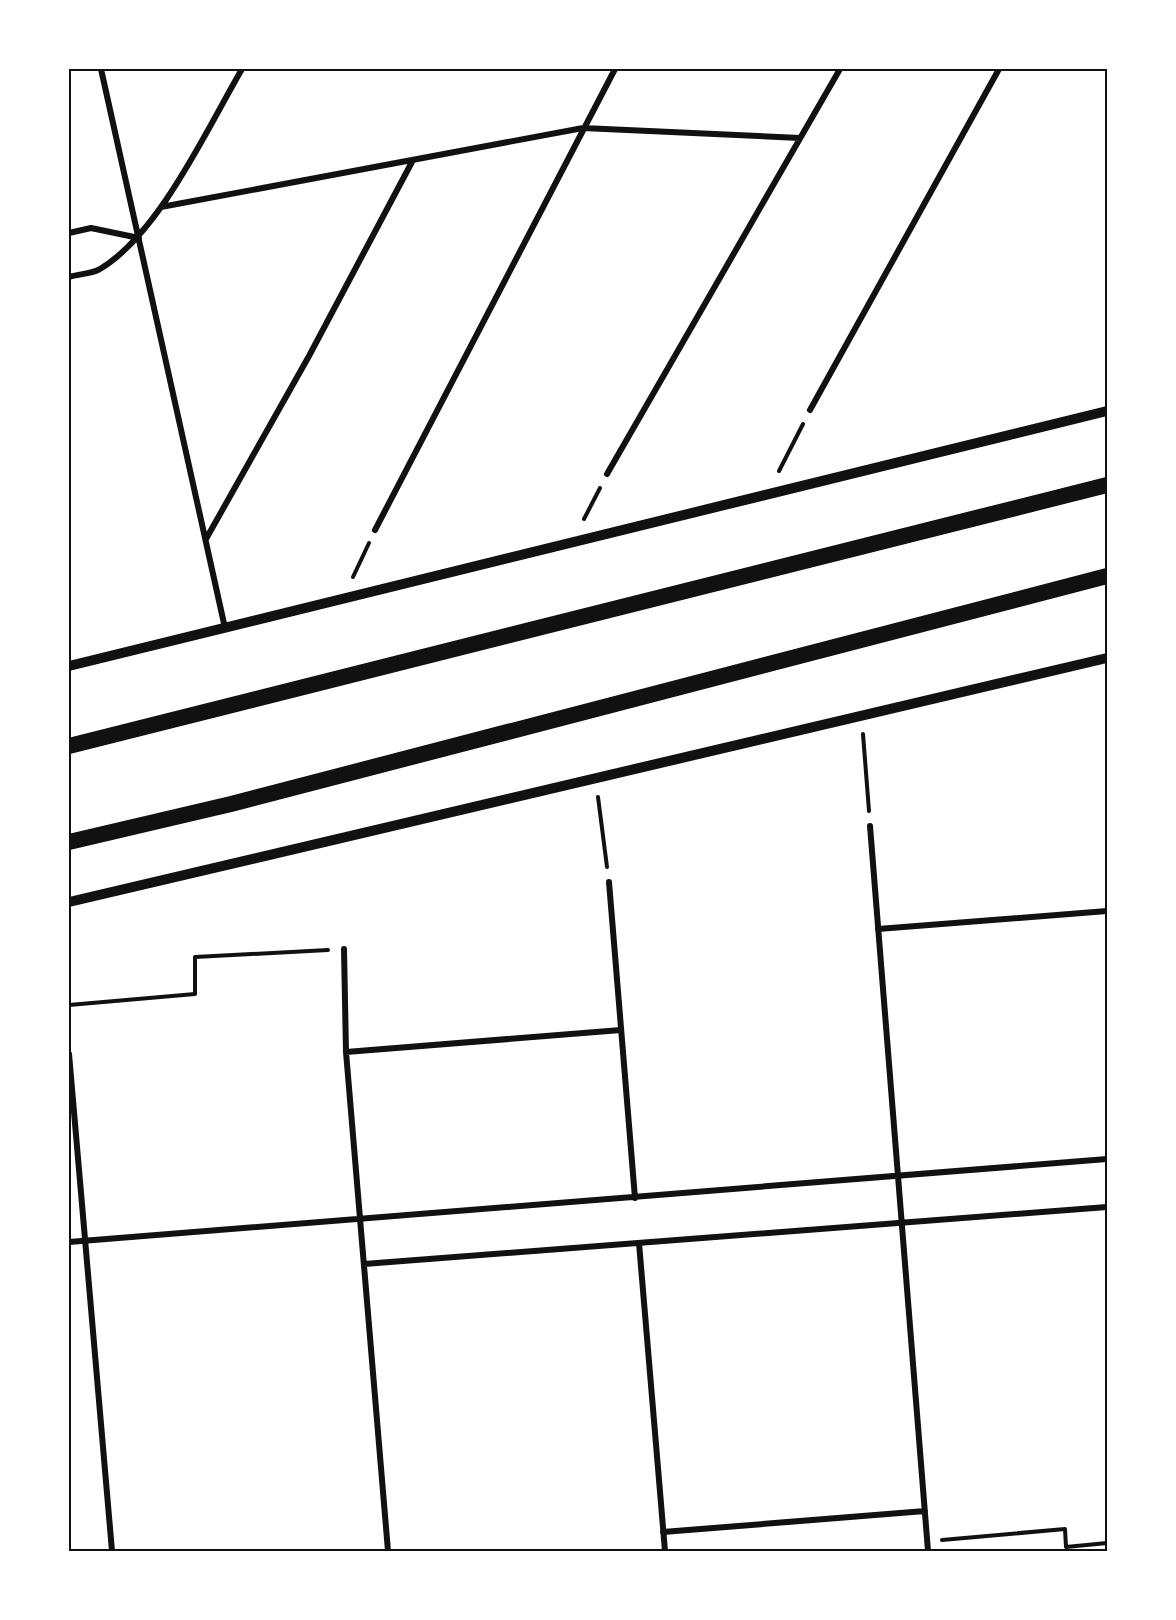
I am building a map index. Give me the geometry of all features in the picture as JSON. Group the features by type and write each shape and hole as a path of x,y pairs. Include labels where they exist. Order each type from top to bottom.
{"highway":[{"path":"69,746 1107,485"},
{"path":"69,842 231,804 1107,576"}],"street":[{"path":"101,69 226,629"},
{"path":"69,277 99,270 139,238 161,207 242,69"},
{"path":"375,530 615,69"},
{"path":"607,474 840,69"},
{"path":"810,410 999,69"},
{"path":"161,207 583,128 800,138"},
{"path":"206,538 309,356 412,160"},
{"path":"69,233 91,228 139,238"},
{"path":"69,666 1107,411"},
{"path":"69,902 1107,658"},
{"path":"870,825 928,1551"},
{"path":"609,882 635,1198"},
{"path":"878,929 1107,911"},
{"path":"344,949 346,1052 388,1551"},
{"path":"346,1052 621,1030"},
{"path":"69,1054 112,1551"},
{"path":"69,1242 1107,1159"},
{"path":"364,1264 1107,1207"},
{"path":"639,1243 665,1551"},
{"path":"663,1532 925,1511"}],"path":[{"path":"766,495 810,410"},
{"path":"571,543 607,474"},
{"path":"342,600 375,530"},
{"path":"862,716 870,825"},
{"path":"596,778 609,882"},
{"path":"69,1005 195,994 195,957 344,949"},
{"path":"927,1541 1065,1529 1066,1549 1107,1543"}]}
